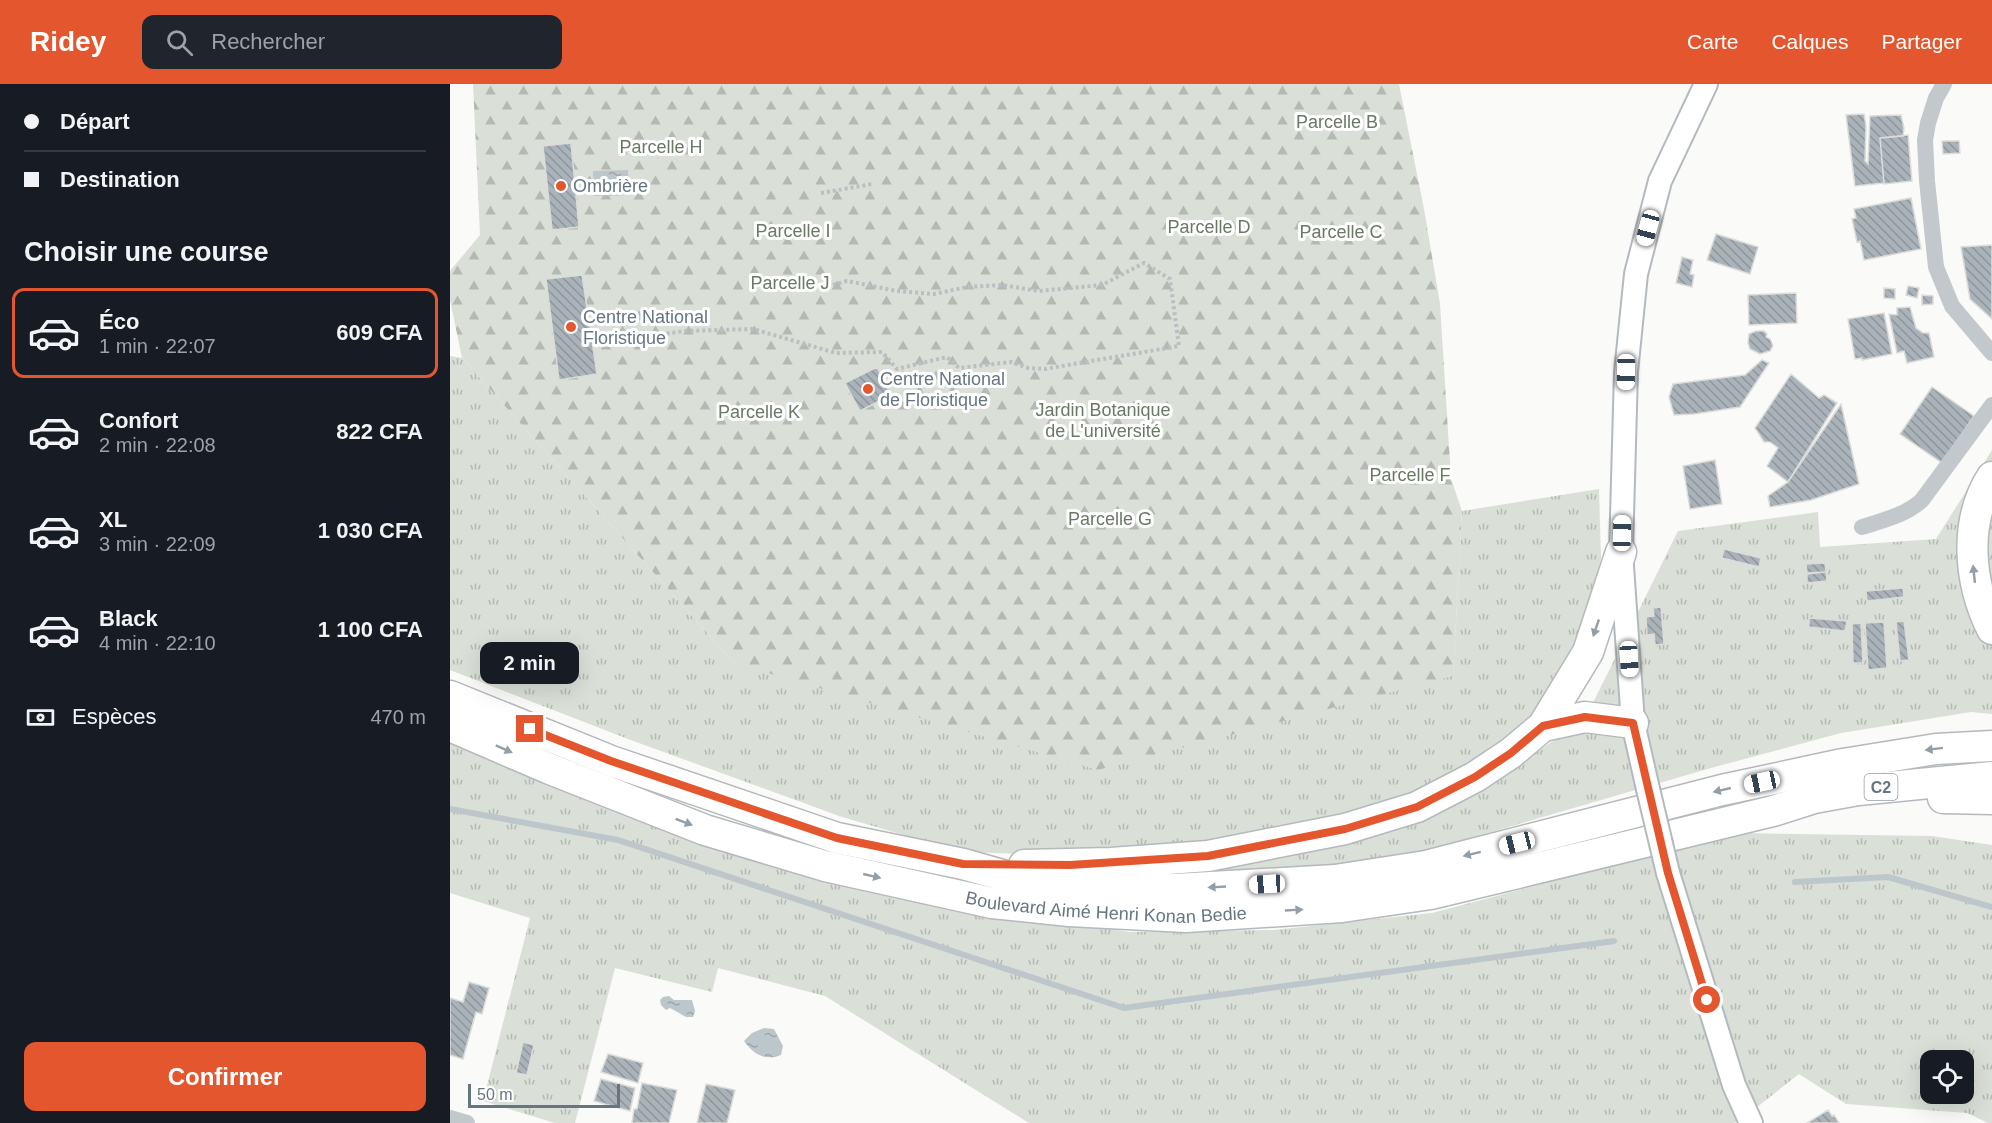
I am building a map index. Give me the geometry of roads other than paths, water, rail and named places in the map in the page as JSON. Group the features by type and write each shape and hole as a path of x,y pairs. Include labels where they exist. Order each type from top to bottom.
{"highway":[{"path":"1992,477 1984,494 1972,538 1975,582 1992,629"},
{"path":"963,864 1070,865 1208,856 1345,829 1417,807 1475,777 1511,753 1543,726 1588,652 1622,552"},
{"name":"Boulevard Aimé Henri Konan Bedie","path":"450,696 611,761 837,838 963,864 1027,882 1068,887 1176,889 1335,880 1426,866 1722,790 1843,764 1936,749 1992,746"},
{"path":"1543,726 1585,717 1633,723"},
{"name":"Boulevard Aimé Henri Konan Bedie","path":"450,726 550,769 716,833 825,866 992,903 1070,911 1186,916 1353,905 1431,894 1773,811 1814,798 1858,790 1992,777"},
{"path":"1773,811 1815,810 1927,798 1992,799"}],"street":[{"path":"1706,84 1660,182 1636,273 1626,372 1622,552 1633,723 1668,873 1734,1085 1751,1123"},
{"path":"1944,84 1936,98 1925,140 1936,267 1952,306 1992,353"},
{"path":"1862,526 1903,514 1914,508 1992,405"},
{"path":"450,1118 467,1123"}],"water":[{"path":"628,170 629,195 594,196 593,171"},
{"path":"669,996 674,1000 692,1000 695,1011 693,1017 686,1017 670,1008 666,1010 660,1000"},
{"path":"764,1028 774,1029 783,1046 781,1055 760,1056 744,1041 752,1033"}],"waterway":[{"path":"450,809 618,840 1124,1008 1614,941"},
{"path":"1795,882 1888,877 1992,907"}],"place":[{"name":"Ombrière","path":"561,186"},
{"name":"Centre National Floristique","path":"571,327"},
{"name":"Centre National de Floristique","path":"868,389"}],"park label":[{"name":"Parcelle B","path":"1337,122"},
{"name":"Parcelle H","path":"661,147"},
{"name":"Parcelle D","path":"1209,227"},
{"name":"Parcelle I","path":"793,231"},
{"name":"Parcelle C","path":"1341,232"},
{"name":"Parcelle J","path":"790,283"},
{"name":"Parcelle K","path":"759,412"},
{"name":"Jardin Botanique de L'université","path":"1103,420"},
{"name":"Parcelle F","path":"1410,475"},
{"name":"Parcelle G","path":"1110,519"}]}
